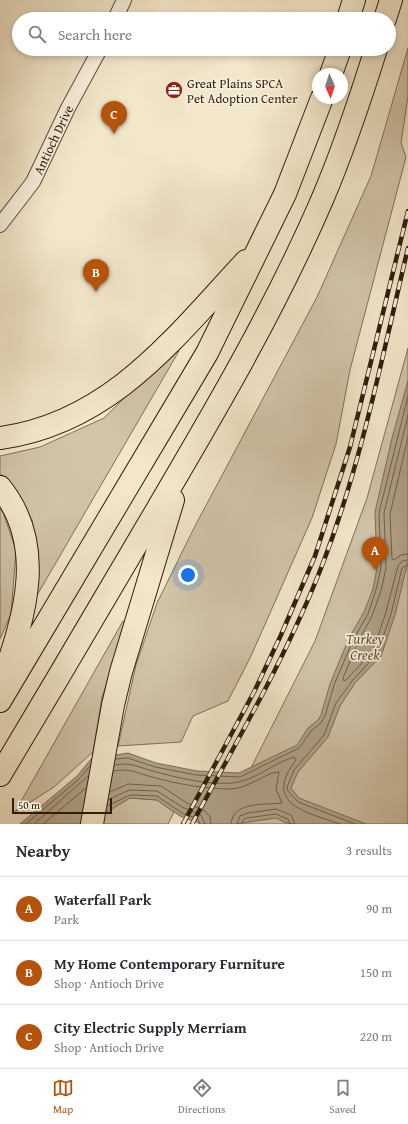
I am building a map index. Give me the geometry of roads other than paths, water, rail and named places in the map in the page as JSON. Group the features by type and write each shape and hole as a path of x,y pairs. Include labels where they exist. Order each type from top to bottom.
{"highway":[{"path":"350,12 354,0"},
{"path":"387,12 391,0"},
{"path":"333,68 337,56"},
{"path":"0,775 183,466 253,342 286,277 322,200 374,56"},
{"path":"0,701 207,352 286,194 320,104"},
{"path":"0,438 39,430 72,417 93,406 131,380 168,344 263,242"},
{"path":"92,824 106,742 121,672 183,466"},
{"path":"0,487 10,499 20,518 28,554 27,580 20,627 0,687"}],"street":[{"path":"118,12 124,0"},
{"name":"Antioch Drive","path":"0,225 34,182 68,108 96,56"}],"water":[{"name":"Turkey Creek","path":"408,381 408,561 395,615 381,656 355,683 340,706 328,737 298,772 291,788 299,798 366,824 298,824 286,823 276,818 236,824 201,824 180,816 157,800 130,798 87,824 20,824 77,776 91,759 128,753 156,763 197,771 239,773 297,745 308,728 318,720 321,715 330,684 349,638 364,612 373,589 377,568 375,512 392,438"}],"railway":[{"path":"183,824 254,692 281,635 315,556 350,447 408,211"},
{"path":"192,824 278,663 323,563 349,486 371,407 408,248"}],"place":[{"name":"Great Plains SPCA Pet Adoption Center","path":"174,90"},
{"name":"City Electric Supply Merriam","path":"114,134"},
{"name":"My Home Contemporary Furniture","path":"96,292"},
{"name":"Waterfall Park","path":"375,570"}]}
